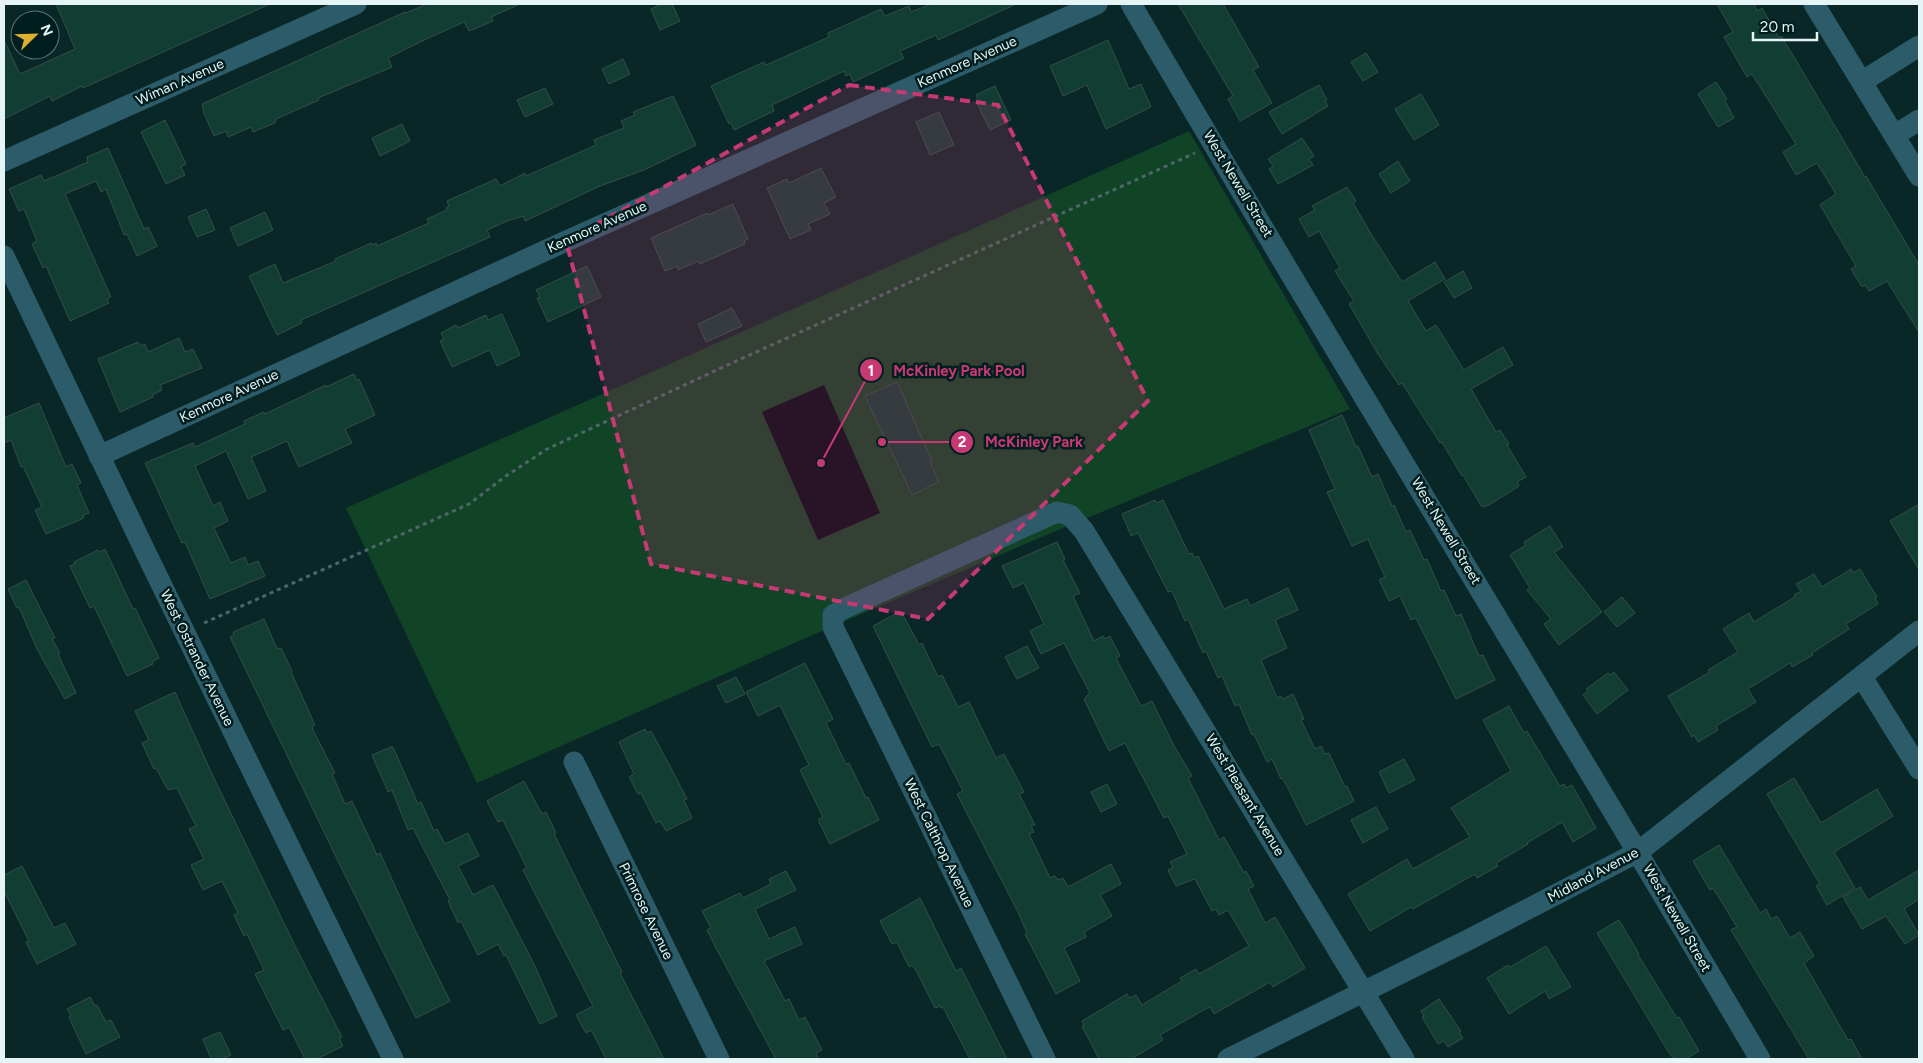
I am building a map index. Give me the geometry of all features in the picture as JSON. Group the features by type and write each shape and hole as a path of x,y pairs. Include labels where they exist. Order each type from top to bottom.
{"street":[{"name":"Wiman Avenue","path":"4,160 356,4"},
{"name":"Kenmore Avenue","path":"99,456 573,238 1097,4"},
{"name":"West Newell Street","path":"1132,4 1214,145 1760,1059"},
{"path":"1814,4 1863,81 1919,176"},
{"path":"1863,81 1919,46"},
{"path":"1895,135 1919,120"},
{"name":"West Ostrander Avenue","path":"4,256 184,632 393,1059"},
{"name":"West Pleasant Avenue","path":"833,627 833,615 845,608 1057,512 1070,515 1084,531 1404,1059"},
{"name":"West Calthrop Avenue","path":"833,627 1044,1059"},
{"name":"Midland Avenue","path":"1228,1059 1638,852 1919,631"},
{"path":"1862,676 1919,769"},
{"name":"Primrose Avenue","path":"574,762 719,1059"}],"path":[{"path":"184,632 469,504 506,476 556,445 1214,145"}],"highlighted area":[{"path":"849,85 998,105 1148,401 928,619 651,564 566,241"}],"green space":[{"path":"1189,131 1350,409 817,633 477,783 346,508"}],"shaded area":[{"path":"824,385 880,513 818,540 762,412"}],"building":[{"path":"56,4 270,4 83,88 82,86 52,101 50,96 4,119 4,40 10,53 10,60 13,60 20,74 51,60 60,60 60,56 75,49"},
{"path":"427,4 520,4 491,17 493,21 469,31 464,22 420,42 388,58 392,67 318,98 319,100 276,119 275,123 253,132 251,127 228,137 226,131 214,136 203,111 202,104 405,12"},
{"path":"662,4 672,4 680,21 660,30 651,9"},
{"path":"931,4 1016,4 938,40 936,35 900,51 904,58 853,82 850,74 846,76 844,71 772,105 774,111 734,130 731,123 729,124 711,86 764,62 766,65 829,37 828,33 881,9 885,16 909,6 911,12"},
{"path":"1178,4 1223,4 1259,67 1253,70 1272,103 1240,121 1228,99 1233,96"},
{"path":"1717,4 1754,4 1757,11 1762,8 1779,38 1781,36 1794,57 1919,265 1919,332 1887,281 1869,291 1865,285 1862,287 1851,269 1856,266 1820,205 1836,194 1817,163 1796,175 1783,152 1796,144 1752,74 1747,77 1724,37 1733,32"},
{"path":"1108,40 1129,89 1141,84 1151,107 1106,129 1087,85 1063,96 1050,66"},
{"path":"1366,53 1378,72 1363,81 1351,62"},
{"path":"623,59 630,74 609,84 602,69"},
{"path":"1716,82 1727,99 1725,101 1734,118 1718,127 1698,94"},
{"path":"1319,85 1328,106 1282,134 1269,112"},
{"path":"995,86 1011,120 990,130 976,101 978,100 976,95"},
{"path":"545,88 553,104 525,117 517,100"},
{"path":"1421,94 1439,125 1414,140 1395,109"},
{"path":"673,96 696,145 644,170 600,186 525,221 523,216 487,230 490,237 301,320 302,323 277,335 249,276 275,264 283,283 336,261 335,259 371,243 372,245 376,243 377,246 429,223 427,219 447,210 446,208 449,206 447,201 496,179 500,186 525,173 526,176 596,145 594,140 624,128 621,121 635,115 633,112"},
{"path":"939,112 954,145 930,155 916,122"},
{"path":"165,120 186,164 181,167 185,175 166,184 141,132"},
{"path":"402,124 410,141 380,156 372,138"},
{"path":"1302,138 1314,156 1309,159 1313,165 1278,184 1269,169 1273,166 1268,159"},
{"path":"108,148 144,229 148,227 157,246 137,256 127,234 124,235 106,189 101,192 96,181 65,194 111,297 107,299 109,303 70,321 46,266 43,268 32,244 37,241 24,209 19,211 9,189 41,175 44,181 88,162 87,157"},
{"path":"1398,161 1410,181 1391,193 1379,174"},
{"path":"821,168 836,197 824,203 830,214 808,224 811,230 790,239 767,188 787,179 789,183"},
{"path":"1347,187 1356,201 1353,203 1402,282 1435,262 1445,279 1408,301 1426,331 1436,325 1464,370 1503,347 1513,365 1471,389 1496,432 1500,430 1509,444 1507,445 1526,477 1517,482 1519,486 1489,505 1482,507 1442,442 1440,443 1402,383 1399,385 1378,354 1349,304 1354,301 1335,271 1340,268 1319,231 1309,237 1299,219 1315,210 1312,206"},
{"path":"733,204 748,239 744,241 745,244 700,264 699,261 678,270 677,266 665,271 651,238 707,213 708,215"},
{"path":"206,209 215,230 197,237 188,217"},
{"path":"265,212 273,230 238,246 230,228"},
{"path":"587,266 601,297 548,322 537,298 540,297 536,290"},
{"path":"1463,271 1472,288 1454,298 1444,282"},
{"path":"732,308 742,326 706,342 698,324"},
{"path":"502,314 520,355 497,366 490,350 452,367 440,341 444,339 441,333 456,325 458,328 486,315 488,320"},
{"path":"179,338 185,352 193,349 202,368 160,385 162,390 152,395 153,397 120,412 98,359 138,342 140,346 145,344 148,352"},
{"path":"354,374 357,380 359,379 375,415 345,429 352,443 299,467 287,441 251,457 266,491 248,499 226,451 195,466 213,506 220,502 228,521 214,528 231,563 245,557 248,565 258,561 265,576 210,599 185,542 182,543 145,463 193,443 195,447 245,424 244,421 264,412 265,414"},
{"path":"897,382 932,461 930,462 939,482 912,495 865,396"},
{"path":"39,403 66,467 72,464 81,483 77,485 89,513 83,515 84,518 46,534 35,510 42,507 23,466 21,467 11,440 4,443 4,418"},
{"path":"1342,415 1372,477 1378,474 1406,532 1410,530 1424,560 1427,559 1441,591 1444,590 1456,616 1461,614 1479,656 1483,655 1495,680 1456,699 1416,618 1411,620 1400,596 1389,601 1379,580 1385,577 1368,539 1352,546 1327,492 1335,489 1309,430"},
{"path":"1155,500 1156,503 1163,500 1189,554 1192,553 1194,558 1198,556 1224,609 1247,599 1250,606 1288,588 1298,610 1275,620 1287,648 1261,660 1277,698 1281,696 1283,699 1293,694 1304,719 1301,720 1315,749 1321,746 1325,754 1329,753 1345,787 1347,786 1354,801 1306,825 1272,759 1267,762 1254,734 1252,735 1239,704 1235,706 1222,676 1218,678 1206,651 1203,653 1188,619 1185,621 1172,591 1168,592 1138,533 1131,536 1122,514"},
{"path":"1919,504 1919,570 1890,521"},
{"path":"1550,526 1563,547 1554,552 1602,612 1559,645 1544,624 1551,619 1527,590 1530,588 1510,555 1526,545 1524,542"},
{"path":"1057,542 1065,559 1063,560 1080,593 1073,596 1094,641 1103,636 1105,639 1110,636 1120,656 1116,658 1141,706 1152,701 1173,744 1192,776 1188,778 1219,840 1224,837 1244,873 1246,871 1254,886 1248,889 1265,923 1275,917 1305,968 1273,987 1270,982 1214,1014 1210,1007 1200,1012 1160,1035 1163,1040 1131,1059 1099,1059 1082,1026 1084,1025 1082,1021 1127,994 1129,998 1136,995 1142,1005 1182,981 1180,978 1196,969 1199,974 1249,946 1228,910 1219,915 1216,909 1212,911 1195,879 1176,886 1168,870 1173,867 1170,862 1187,854 1168,816 1164,818 1125,743 1109,751 1084,699 1090,693 1064,643 1041,654 1030,631 1044,624 1024,583 1013,588 1002,566"},
{"path":"105,549 133,609 135,608 159,658 152,662 153,664 127,676 94,606 90,608 70,566 98,550 100,552"},
{"path":"1851,569 1853,573 1860,569 1877,597 1875,598 1878,604 1846,624 1849,629 1812,653 1813,655 1792,667 1790,663 1748,689 1756,702 1716,726 1718,730 1698,742 1694,735 1692,737 1668,696 1710,672 1708,670 1738,652 1723,629 1749,613 1754,622 1795,597 1794,595 1801,591 1796,584 1814,574 1822,587"},
{"path":"26,580 55,638 52,639 60,653 58,654 76,693 65,699 37,649 19,607 17,608 8,589"},
{"path":"1622,597 1635,613 1617,627 1604,612"},
{"path":"901,611 919,645 922,643 938,677 942,675 958,707 969,702 996,758 1004,754 1024,792 1019,794 1035,825 1031,826 1034,832 1029,834 1050,878 1055,876 1058,880 1063,878 1068,887 1111,864 1121,884 1100,895 1112,916 1084,932 1086,937 1064,948 1080,981 1056,994 1025,934 1027,933 1018,912 957,794 963,791 939,744 932,747 873,626"},
{"path":"264,619 277,649 281,648 292,671 315,725 312,726 313,730 335,773 332,774 345,804 352,801 377,855 380,853 450,1001 416,1018 230,637 234,635 233,632"},
{"path":"1027,646 1039,668 1017,679 1005,657"},
{"path":"805,663 833,719 826,723 846,764 849,763 879,820 830,844 819,822 819,819 823,817 800,770 809,765 780,705 758,716 746,692"},
{"path":"1614,672 1628,690 1597,714 1583,695 1588,691 1586,689 1608,673 1610,675"},
{"path":"736,677 745,694 726,703 717,686"},
{"path":"175,692 211,772 295,946 342,1037 339,1038 343,1046 317,1059 305,1059 289,1027 283,1030 255,974 264,970 247,934 244,936 234,915 238,913 222,881 203,890 191,865 204,859 189,829 196,826 177,788 168,790 156,768 154,769 142,743 149,740 135,711"},
{"path":"1509,706 1524,733 1527,731 1560,786 1564,784 1566,788 1572,785 1596,828 1573,842 1562,822 1496,863 1498,866 1477,878 1475,874 1413,909 1411,907 1370,931 1348,894 1407,859 1413,869 1470,837 1451,808 1511,771 1483,720"},
{"path":"645,729 647,733 651,731 671,768 687,799 684,800 692,818 666,831 660,821 656,823 641,793 638,794 629,777 634,774 619,742"},
{"path":"393,747 418,804 421,802 434,831 437,829 445,844 468,833 479,856 458,866 473,895 493,885 533,962 557,1016 540,1024 506,955 504,956 498,944 478,955 461,921 458,923 448,901 450,900 413,828 408,830 392,790 388,792 372,755"},
{"path":"1404,759 1415,780 1389,793 1379,772"},
{"path":"1794,778 1821,823 1877,789 1893,816 1834,852 1855,888 1827,905 1816,886 1820,884 1767,794"},
{"path":"524,781 542,814 546,812 556,833 554,834 622,972 620,973 664,1059 606,1059 591,1030 586,1033 576,1015 593,1006 523,870 527,868 503,820 498,822 487,801"},
{"path":"1107,784 1117,804 1101,812 1091,792"},
{"path":"1376,807 1388,829 1363,843 1351,820"},
{"path":"1719,845 1760,913 1766,909 1771,919 1777,916 1790,938 1800,932 1814,956 1804,963 1848,1040 1851,1039 1862,1059 1809,1059 1731,930 1737,927 1713,888 1710,890 1693,861"},
{"path":"22,866 54,928 65,923 76,944 37,964 26,942 29,941 4,891 4,875"},
{"path":"1919,870 1919,899 1904,909 1919,935 1905,944 1886,916 1862,929 1843,897 1860,887 1868,900"},
{"path":"786,871 796,890 755,909 769,939 795,927 802,944 764,961 785,1001 789,999 799,1020 805,1017 822,1050 816,1053 819,1059 776,1059 707,930 711,928 702,911 740,893 743,898 771,884 769,879"},
{"path":"920,898 956,971 961,968 1007,1059 970,1059 943,1007 935,1008 917,972 912,965 909,967 897,942 892,944 880,921"},
{"path":"1619,920 1638,955 1699,1051 1686,1059 1674,1059 1669,1053 1597,933"},
{"path":"1546,946 1571,987 1549,999 1545,991 1509,1014 1487,978"},
{"path":"90,997 95,1006 97,1005 106,1022 111,1020 120,1037 86,1054 67,1009"},
{"path":"1439,999 1461,1031 1459,1032 1463,1038 1448,1047 1444,1041 1438,1044 1422,1017 1424,1016 1421,1011"},
{"path":"220,1032 231,1055 222,1059 211,1059 203,1039"}],"place":[{"name":"McKinley Park","path":"882,442"},
{"name":"McKinley Park Pool","path":"821,463"}]}
